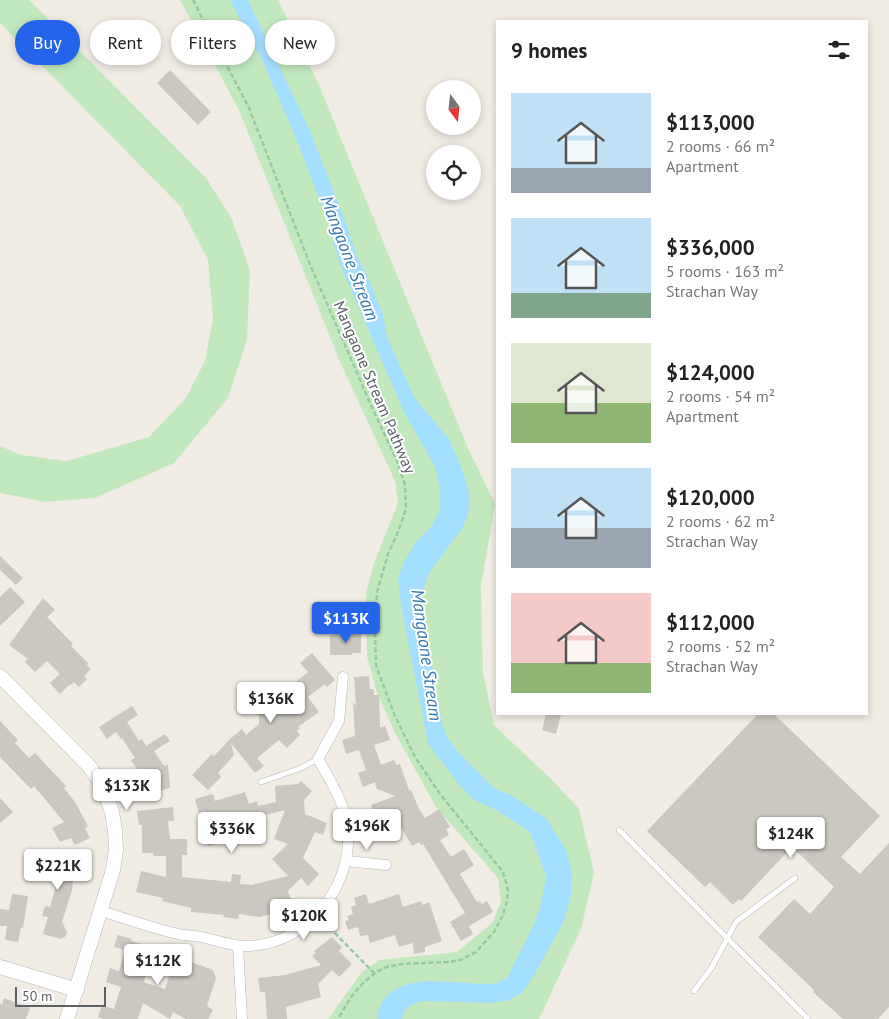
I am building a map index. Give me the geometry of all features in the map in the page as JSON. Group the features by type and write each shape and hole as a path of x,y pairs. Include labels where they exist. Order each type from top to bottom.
{"street":[{"path":"0,676 89,766 107,796 112,812 116,850 113,870 67,1019"},
{"path":"101,911 180,935 199,936 238,946 257,946 280,940 302,928 318,915 341,878 346,861 348,827 345,814 334,786 318,759 338,721 343,677"},
{"path":"346,861 386,865"},
{"path":"238,946 242,1019"},
{"path":"0,967 76,990"}],"lane":[{"path":"261,782 301,768 318,759"},
{"path":"619,830 808,1019"},
{"path":"694,991 712,967 736,922 795,878"}],"path":[{"name":"Mangaone Stream Pathway","path":"193,0 249,108 310,262 396,459 405,485 406,509 388,554 377,592 375,633 376,664 379,674 395,716 415,757 440,794 503,872 506,880 507,901 503,915 486,943 476,952 461,960 401,964 386,967 375,973 352,997 338,1019"},
{"path":"318,915 375,973"}],"green space":[{"path":"0,0 29,0 49,20 15,20 15,38 0,23"},
{"path":"180,0 278,0 288,20 265,20 265,65 309,65 467,446 495,504 481,586 483,673 494,725 553,781 579,809 594,873 581,929 539,1019 328,1019 362,972 379,960 457,952 492,923 501,902 498,878 436,807 395,733 376,690 367,656 366,593 374,563 398,503 395,481 340,362 239,110 215,65 255,65 255,20 191,20"},
{"path":"80,51 90,61 90,65 94,65 206,178 232,219 250,271 247,340 228,398 174,463 95,498 45,502 0,493 0,446 21,455 67,461 149,437 186,398 205,361 213,319 208,260 180,206 41,65 80,65"}],"water":[{"name":"Mangaone Stream","path":"230,0 248,0 265,36 265,65 279,65 310,131 346,223 357,257 367,275 383,315 387,337 414,397 449,439 464,474 470,496 468,515 461,530 429,573 420,599 442,723 447,737 458,752 495,789 511,795 546,818 565,848 572,871 571,894 565,919 535,974 522,993 507,1001 489,1003 424,1001 411,1005 405,1010 402,1019 377,1019 377,1013 389,994 401,987 430,981 491,984 507,978 535,922 546,877 530,832 496,810 474,800 461,787 428,744 401,606 398,578 405,560 416,542 431,527 440,510 440,489 435,467 405,414 340,265 327,219 296,138 255,47 255,20 241,20"}],"building":[{"path":"170,70 211,112 198,125 157,83"},
{"path":"0,556 23,578 16,585 0,570"},
{"path":"10,587 25,602 0,626 0,597"},
{"path":"43,598 55,610 47,617 73,644 71,646 88,663 87,665 91,669 84,676 87,679 79,687 74,682 60,694 50,683 60,674 47,661 35,672 25,662 28,659 9,645"},
{"path":"351,631 361,631 361,653 330,655 330,635 335,635 335,633 351,633"},
{"path":"312,653 335,680 327,687 325,684 308,697 319,712 298,727 300,728 297,731 300,735 287,748 279,740 257,758 264,766 255,773 231,743 234,755 218,773 221,777 208,790 192,775 212,754 214,756 242,729 246,735 259,724 259,713 290,713 273,691 287,681 291,686 308,672 300,663"},
{"path":"369,676 370,689 374,689 374,695 379,695 380,728 385,726 390,740 374,745 381,765 394,760 396,765 400,764 409,790 411,790 425,818 439,809 450,827 446,829 449,835 440,840 451,857 464,849 474,865 460,874 477,902 479,901 482,904 487,901 493,912 469,926 473,934 461,941 450,922 465,913 423,844 421,845 419,842 412,846 399,824 394,826 391,820 388,822 385,815 376,819 371,805 395,796 377,789 375,782 363,787 358,773 366,770 359,750 346,754 342,740 355,736 353,702 356,706 354,677"},
{"path":"132,706 138,715 127,722 139,741 142,739 146,746 165,734 170,741 154,751 164,766 168,765 170,788 146,795 144,787 131,790 127,776 140,773 131,760 135,758 116,732 107,739 99,727"},
{"path":"546,715 561,715 556,734 542,730"},
{"path":"757,715 775,715 880,816 841,857 860,874 889,843 889,1007 878,1019 843,1019 758,937 794,899 810,914 834,887 792,847 741,901 739,899 733,905 710,882 705,887 647,831"},
{"path":"0,721 18,740 15,743 29,758 35,753 66,786 64,788 75,802 88,826 85,828 90,838 75,845 71,838 60,842 52,828 64,822 34,786 31,789 0,757"},
{"path":"301,781 312,791 304,800 305,814 327,823 323,835 315,832 303,858 319,874 308,886 301,878 288,891 291,900 288,901 290,909 260,917 239,914 238,919 223,917 224,915 191,912 191,908 162,901 163,898 136,892 141,871 166,877 166,856 153,856 154,853 142,853 142,825 139,825 137,811 173,807 174,821 168,821 170,839 187,839 187,855 182,855 182,877 231,882 232,874 241,875 240,884 252,885 288,876 272,859 288,844 274,839 285,810 258,817 259,822 255,823 257,829 252,831 254,837 243,840 242,836 208,846 195,799 213,794 215,801 245,792 249,804 257,801 258,806 276,802 275,786 298,784"},
{"path":"0,798 13,812 0,823"},
{"path":"36,857 81,861 80,879 73,879 72,890 62,922 67,932 66,936 61,939 43,934 48,917 42,916 45,906 50,907 56,879 44,878 44,875 35,875"},
{"path":"12,894 28,896 23,928 21,927 18,942 5,940 7,926 0,926 0,909 9,910"},
{"path":"366,894 369,904 399,894 403,907 421,901 422,905 429,902 442,941 425,947 425,952 414,954 413,943 399,947 395,935 370,943 368,935 360,936 358,927 348,930 345,921 349,920 347,916 353,914 351,907 356,905 354,898"},
{"path":"118,935 132,939 131,941 169,952 155,961 150,959 144,982 146,983 165,989 175,956 213,970 216,978 207,1006 213,1010 208,1019 186,1019 173,1012 170,1019 143,1003 138,1019 104,1019 98,1017 102,1005 114,1009 121,987 106,982 110,968 119,971 125,950 114,947"},
{"path":"332,937 342,947 339,951 352,964 339,977 332,970 318,984 321,997 286,1007 287,1019 267,1019 265,992 260,992 258,978 285,975 321,965 312,956 316,953 314,951"},
{"path":"4,998 30,1008 26,1019 0,1019 0,1004 2,1005"}]}
